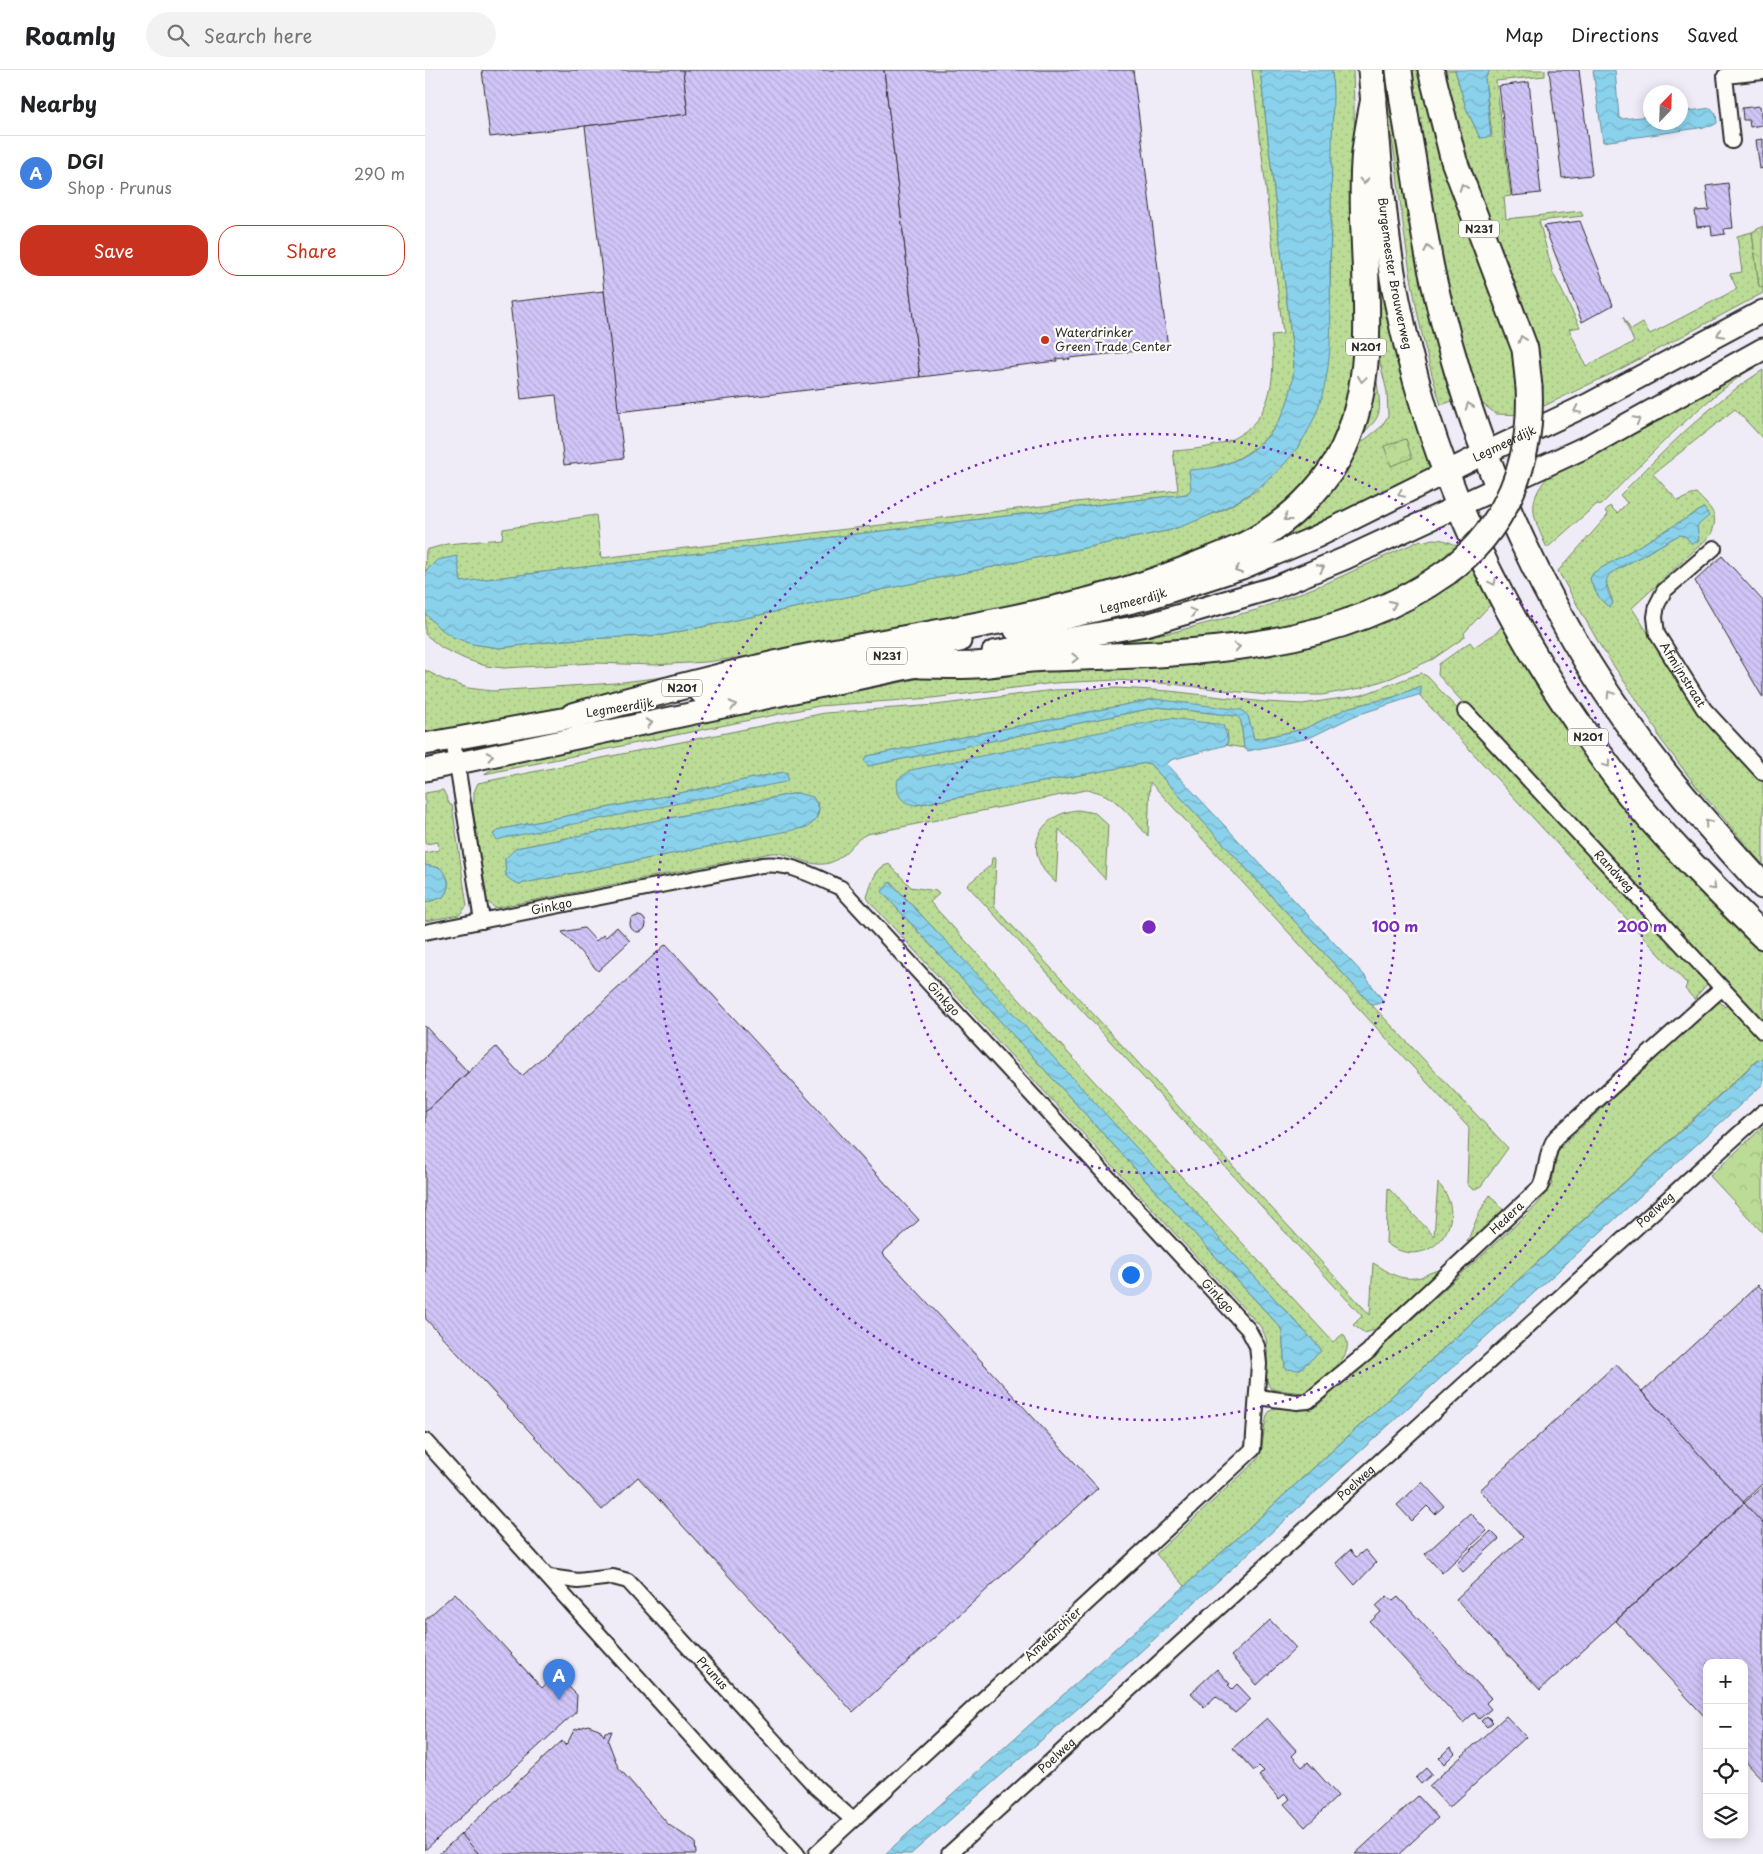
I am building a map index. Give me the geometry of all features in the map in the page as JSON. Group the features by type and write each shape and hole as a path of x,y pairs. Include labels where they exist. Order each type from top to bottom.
{"highway":[{"name":"Burgemeester Brouwerweg","path":"1371,70 1377,147 1397,298 1423,404 1445,473"},
{"path":"1399,70 1434,282 1460,381 1485,453 1512,519 1571,632 1621,712 1667,775 1763,886"},
{"name":"N231","path":"921,665 974,665 1044,658 1177,654 1258,644 1375,612 1427,587 1447,572 1483,539 1504,509 1513,490 1528,436 1529,387 1525,349 1454,161 1431,70"},
{"name":"N201","path":"573,716 791,661 1102,597 1173,574 1241,547 1269,532 1297,509 1319,485 1343,449 1355,412 1366,346 1364,163 1374,98"},
{"name":"N201","path":"1445,473 1458,506 1500,596 1554,690 1637,804 1706,880 1763,936"}],"main road":[{"name":"Legmeerdijk","path":"425,744 573,716 612,711 1055,622 1149,598 1242,568 1316,537 1589,404 1763,311"},
{"name":"Legmeerdijk","path":"425,770 921,665 1109,633 1247,597 1337,561 1590,445 1763,349"}],"street":[{"path":"1732,141 1725,76 1763,72"},
{"name":"Afmijnstraat","path":"1714,548 1664,591 1657,605 1657,634 1704,710 1763,773"},
{"name":"Randweg","path":"1465,711 1763,1032"},
{"path":"453,740 482,921"},
{"name":"Ginkgo","path":"425,932 770,864 794,867 841,888 1248,1329 1257,1346 1259,1364 1257,1397"},
{"name":"Hedera","path":"1257,1397 1297,1402 1309,1401 1369,1350 1540,1187 1544,1178 1548,1150 1556,1136 1722,988"},
{"name":"Poelweg","path":"949,1854 1763,1112"},
{"name":"Amelanchier","path":"816,1854 1253,1449 1257,1397"},
{"path":"425,1441 797,1854"},
{"name":"Prunus","path":"549,1577 578,1581 613,1577 628,1581 816,1787 853,1820"}],"green space":[{"path":"1252,70 1260,70 1294,363 1293,379 1285,409 1279,421 1260,444 1233,461 1211,469 1187,494 461,582 457,557 429,567 425,572 426,550 447,544 502,539 503,529 596,515 601,558 1178,490 1173,451 1212,446 1231,439 1247,430 1258,418 1270,389 1273,354 1271,335 1283,334"},
{"path":"1332,70 1353,70 1360,334 1339,441 1280,516 1124,588 780,652 706,662 653,665 594,663 504,668 486,666 465,659 442,648 425,634 425,613 438,627 472,644 500,648 564,640 663,635 1171,530 1223,510 1259,489 1300,445 1321,397 1326,378 1330,325"},
{"path":"1381,70 1393,70 1455,400 1441,405 1418,316"},
{"path":"1412,70 1425,70 1540,390 1486,231 1437,70 1455,70 1466,108 1480,138 1492,135 1485,79 1489,70 1545,70 1545,76 1496,81 1511,196 1504,197 1506,219 1581,211 1583,216 1539,221 1553,273 1580,327 1569,329 1586,366 1634,342 1623,317 1631,330 1643,323 1650,334 1737,289 1730,274 1742,272 1737,236 1752,232 1759,286 1763,288 1763,293 1615,372 1525,415 1496,414 1479,401 1449,310 1421,149"},
{"path":"1370,225 1407,393 1433,467 1261,550 1343,457 1381,427 1388,416 1387,392 1370,321"},
{"path":"1763,226 1763,288 1759,286 1752,232"},
{"path":"1763,361 1740,376 1698,410 1600,506 1597,504 1547,548 1536,521 1534,504 1536,495 1548,477"},
{"path":"1763,370 1763,439 1735,409 1653,474 1678,501 1696,493 1713,512 1714,528 1711,535 1632,608 1697,710 1763,782 1763,865 1696,786 1659,737 1657,730 1601,647 1558,571 1608,515 1605,511 1610,506 1617,513 1627,503 1620,495 1688,428 1743,383","holes":["1704,508 1696,529 1699,537 1692,544 1685,536 1679,535 1606,576 1606,582 1613,603 1610,607 1603,602 1590,579 1593,573"]},
{"path":"1376,376 1379,400 1378,414 1370,426 1352,442"},
{"path":"1406,439 1412,458 1391,466 1384,446"},
{"path":"1432,539 1445,540 1464,552 1483,583 1492,605 1464,633 1465,637 1433,659 1391,678 1361,688 1322,695 1266,695 1116,680 1055,683 932,698 819,706 484,774 501,764 501,762 937,675 1233,652 1410,588 1280,633 1046,652 1174,632 1256,610 1329,582 1421,540 1422,542"},
{"path":"1501,627 1710,898 1763,951 1763,1022 1470,706 1468,708 1438,675 1439,664 1470,642 1474,647 1496,633"},
{"path":"425,670 442,679 468,688 492,691 615,683 703,672 619,700 425,738"},
{"path":"1421,673 1428,677 1462,714 1460,715 1708,983 1694,999 1685,989 1687,984 1420,696 1421,686 1394,697 1350,707 1304,729 1257,739 1254,739 1248,716 1154,699 868,756 868,766 1158,707 1238,716 1241,721 1244,748 1226,745 1228,740 1227,730 916,805 1146,763 1150,764 1370,1003 1508,1148 1481,1186 1473,1190 1467,1184 1469,1128 1150,782 1148,836 1128,813 1113,800 1096,791 1086,790 867,834 839,858 826,864 810,863 787,855 771,853 495,908 487,901 472,803 474,803 474,792 478,783 825,713 936,705 1054,690 1117,688 1302,704 1362,695","holes":["784,772 787,773 493,834 502,829","797,793 818,803 817,817 807,827 519,884 506,876 505,859 516,848"]},
{"path":"443,790 450,805 452,805 467,906 459,915 425,921 425,903 443,897 448,885 446,875 440,868 425,865 425,853 439,850 438,842 425,844 425,793"},
{"path":"1078,810 1095,813 1108,825 1105,879 1059,829 1056,883 1044,870 1037,854 1039,835 1043,827 1058,815"},
{"path":"992,858 996,858 994,906 1370,1315 1373,1263 1395,1275 1406,1278 1421,1277 1439,1271 1374,1330 1365,1333 1353,1325 1362,1316 967,885 991,865"},
{"path":"889,864 911,887 936,891 939,894 930,902 1333,1342 1343,1334 1347,1342 1347,1350 1343,1358 1338,1365 1309,1390 1303,1393 1271,1389 1266,1376 1267,1343 1265,1334 1260,1326 869,901 867,897 872,881 884,866","holes":["891,882 1321,1351 1285,1369 1282,1331 1280,1327 883,893"]},
{"path":"1720,1002 1725,1007 1728,1004 1763,1042 1763,1058 1756,1061 1185,1586 1156,1554 1257,1460 1260,1455 1266,1419 1270,1411 1281,1407 1306,1410 1317,1406 1537,1205 1552,1184 1556,1154 1563,1144 1712,1007"},
{"path":"1763,1127 1763,1233 1710,1176"},
{"path":"1438,1183 1448,1198 1451,1213 1448,1228 1441,1240 1430,1248 1416,1253 1401,1251 1386,1243 1388,1188 1434,1236"},
{"path":"1490,1195 1504,1211 1471,1241 1467,1242 1480,1211"}],"water":[{"path":"1260,70 1332,70 1331,310 1328,366 1318,409 1305,435 1290,458 1271,477 1249,493 1225,508 1171,530 663,635 564,640 500,648 472,644 453,637 438,627 425,613 425,572 437,560 457,556 461,582 1187,494 1191,489 1189,470 1216,467 1231,462 1246,455 1269,435 1285,409 1293,379 1294,363"},
{"path":"1455,70 1490,70 1485,79 1491,137 1480,138 1466,108"},
{"path":"1593,70 1615,70 1619,118 1643,117 1643,130 1685,130 1603,142"},
{"path":"1711,108 1716,114 1717,123 1712,126 1688,130 1688,111"},
{"path":"1704,508 1709,516 1697,526 1699,541 1692,544 1685,536 1679,535 1611,573 1606,584 1613,603 1610,607 1603,602 1591,583 1590,579 1593,573"},
{"path":"1421,686 1421,694 1354,716 1309,738 1248,751 1244,748 1241,721 1237,716 1158,707 868,766 864,760 867,756 1154,699 1242,710 1248,716 1254,739 1257,739 1304,729 1350,707 1394,697"},
{"path":"1170,718 1223,725 1228,740 1226,745 1171,760 1167,764 1365,976 1384,1002 1374,1005 1370,1003 1150,764 1146,763 916,805 903,800 898,793 898,779 911,770"},
{"path":"784,772 787,773 788,779 785,782 497,840 493,834 502,829"},
{"path":"797,793 813,797 819,808 816,819 808,827 519,884 506,876 505,859 516,848"},
{"path":"425,865 440,868 447,878 448,885 443,897 425,903"},
{"path":"890,882 978,975 1321,1351 1299,1370 1285,1369 1282,1331 1280,1327 883,893 882,891"},
{"path":"1763,1058 1763,1084 1093,1695 911,1854 885,1854 1185,1586 1757,1061"}],"building":[{"path":"482,70 683,70 688,114 490,137"},
{"path":"683,70 884,70 920,377 618,412 585,126 688,114"},
{"path":"884,70 1133,70 1168,348 1064,360 1064,358 1056,359 1057,361 920,377"},
{"path":"1549,70 1579,70 1592,175 1562,178"},
{"path":"1529,82 1541,193 1512,196 1499,86"},
{"path":"1760,106 1762,125 1750,127 1749,120 1743,120 1742,108"},
{"path":"1763,139 1763,168 1760,169 1756,140"},
{"path":"1728,183 1733,228 1724,229 1725,234 1712,236 1711,226 1697,227 1695,211 1709,210 1706,186"},
{"path":"1580,221 1613,305 1582,322 1544,226"},
{"path":"604,291 624,458 564,465 556,395 521,399 510,302"},
{"path":"1722,556 1763,601 1763,698 1695,581"},
{"path":"638,916 646,924 638,932 630,924"},
{"path":"617,927 630,941 598,971 562,932 584,928 596,941 603,935 606,937"},
{"path":"666,944 919,1220 882,1253 1098,1488 853,1712 638,1477 602,1510 425,1318 425,1112 496,1047 522,1076"},
{"path":"425,1026 468,1072 425,1112"},
{"path":"1758,1285 1763,1290 1763,1483 1743,1502 1642,1392"},
{"path":"1616,1364 1744,1503 1540,1690 1456,1599 1523,1537 1480,1490"},
{"path":"1422,1482 1444,1506 1435,1514 1427,1506 1412,1521 1397,1505"},
{"path":"1763,1486 1763,1524 1744,1503"},
{"path":"1744,1503 1763,1524 1763,1780 1748,1764 1748,1659 1703,1659 1703,1715 1616,1621"},
{"path":"1470,1513 1487,1531 1442,1573 1425,1554"},
{"path":"1491,1531 1499,1539 1463,1572 1456,1564"},
{"path":"1350,1550 1356,1557 1365,1550 1376,1563 1355,1585 1336,1563"},
{"path":"455,1593 542,1688 548,1682 565,1683 577,1695 576,1712 425,1850 425,1620"},
{"path":"1387,1596 1393,1601 1398,1597 1491,1698 1486,1703 1491,1709 1479,1719 1474,1713 1463,1723 1370,1622 1381,1612 1376,1606"},
{"path":"1270,1620 1296,1648 1257,1685 1231,1656"},
{"path":"1217,1669 1232,1689 1237,1684 1251,1699 1235,1713 1216,1696 1204,1707 1191,1693"},
{"path":"1487,1716 1493,1722 1487,1727 1481,1721"},
{"path":"1506,1716 1526,1737 1449,1808 1429,1786"},
{"path":"1267,1718 1297,1751 1292,1756 1302,1767 1308,1762 1338,1796 1305,1827 1284,1804 1290,1799 1285,1794 1279,1799 1259,1776 1264,1771 1259,1766 1254,1771 1233,1748"},
{"path":"588,1725 599,1729 604,1736 605,1732 612,1731 608,1741 618,1767 669,1825 695,1842 696,1854 479,1854 461,1834 562,1741 565,1745 574,1730"},
{"path":"1450,1747 1455,1753 1444,1764 1439,1758"},
{"path":"1427,1768 1432,1774 1421,1784 1416,1778"},
{"path":"1418,1796 1438,1818 1399,1854 1355,1854"},
{"path":"461,1834 479,1854 439,1854"}],"place":[{"name":"Waterdrinker Green Trade Center","path":"1045,340"},
{"name":"DGI","path":"559,1700"}]}
